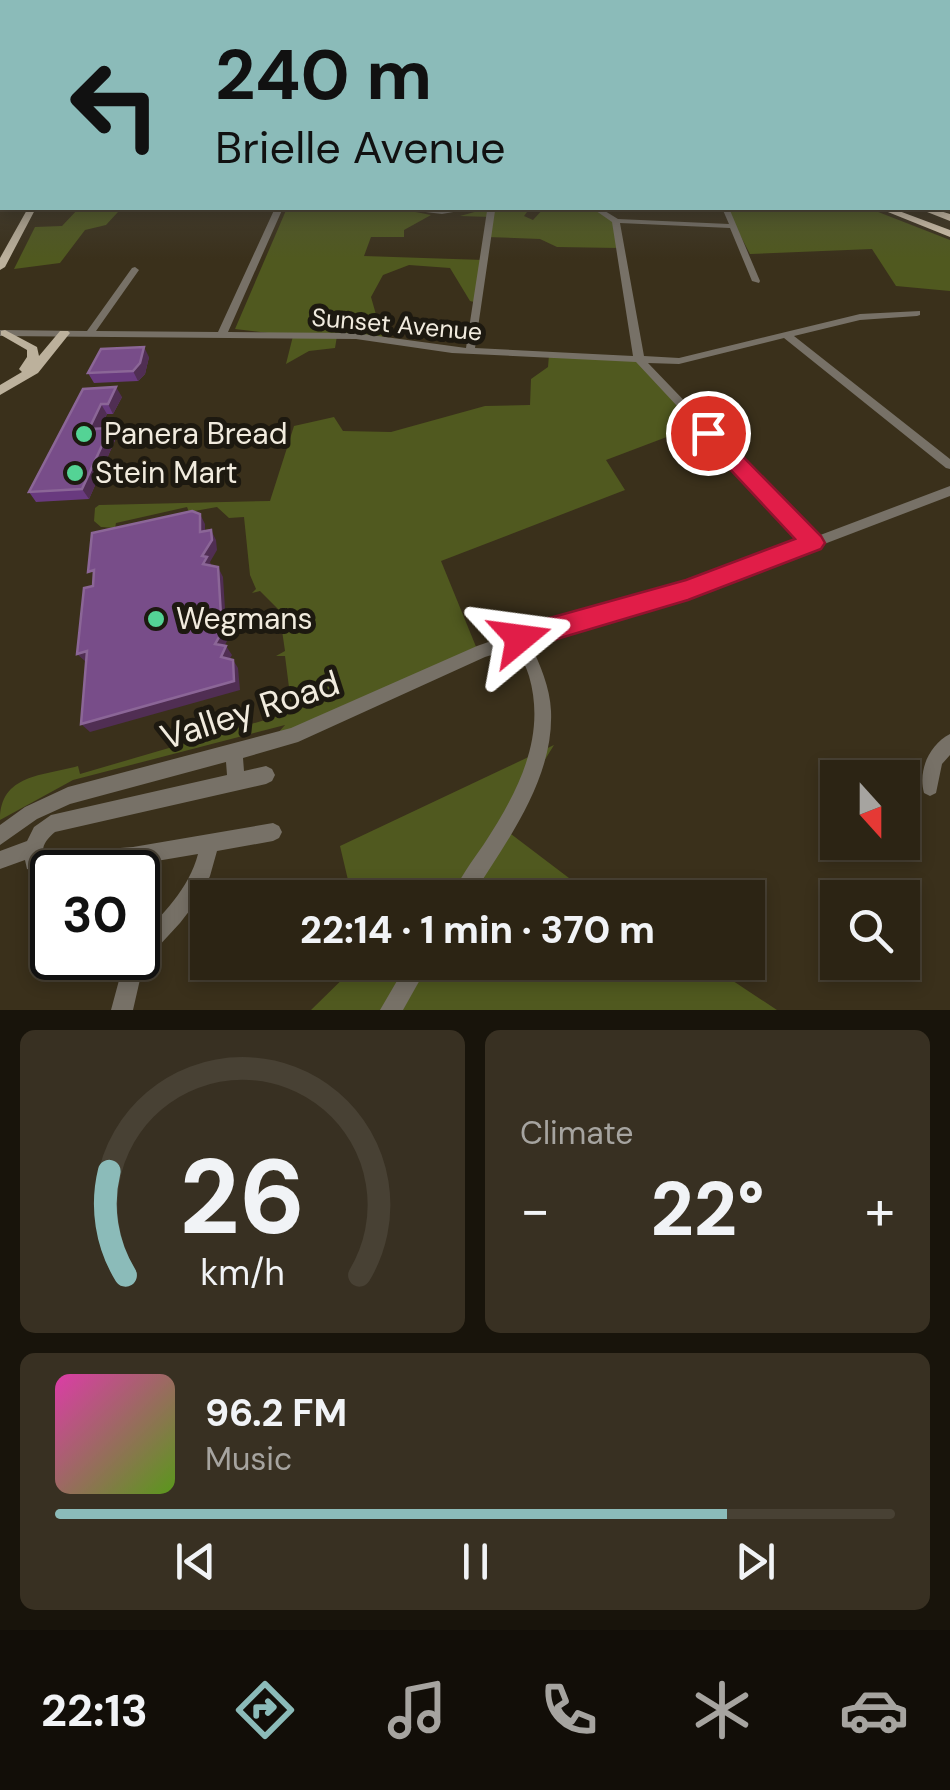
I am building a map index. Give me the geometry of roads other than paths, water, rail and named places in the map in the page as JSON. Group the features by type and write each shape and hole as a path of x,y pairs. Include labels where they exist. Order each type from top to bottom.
{"highway":[{"path":"887,210 950,234"}],"main road":[{"path":"0,250 27,210"},
{"path":"0,267 27,210"},
{"path":"0,387 26,368 34,352 26,342 2,333"},
{"path":"0,387 34,370 64,334"}],"street":[{"path":"222,334 278,210"},
{"path":"426,210 457,210"},
{"path":"599,210 616,222 733,226"},
{"path":"727,210 756,281"},
{"path":"470,352 491,211"},
{"path":"616,222 639,359 813,543"},
{"path":"90,334 135,270"},
{"name":"Sunset Avenue","path":"2,333 356,336 470,352 695,360 783,333 860,317 917,313"},
{"path":"783,333 950,466"},
{"name":"Valley Road","path":"0,836 51,803 292,736 520,638 688,590 950,491"},
{"path":"471,880 528,784 540,754 544,701 538,676 520,638"},
{"path":"930,788 934,760 950,742"},
{"path":"234,752 236,781"},
{"path":"266,774 51,824 40,833 33,848 34,862 133,856 273,832"},
{"path":"126,806 128,780"},
{"path":"160,932 188,903 198,885 210,842"},
{"path":"0,860 33,848"},
{"path":"122,1010 130,980"},
{"path":"391,1010 409,980"}],"place":[{"name":"Panera Bread","path":"84,434"},
{"name":"Stein Mart","path":"75,473"},
{"name":"Wegmans","path":"156,619"}]}
